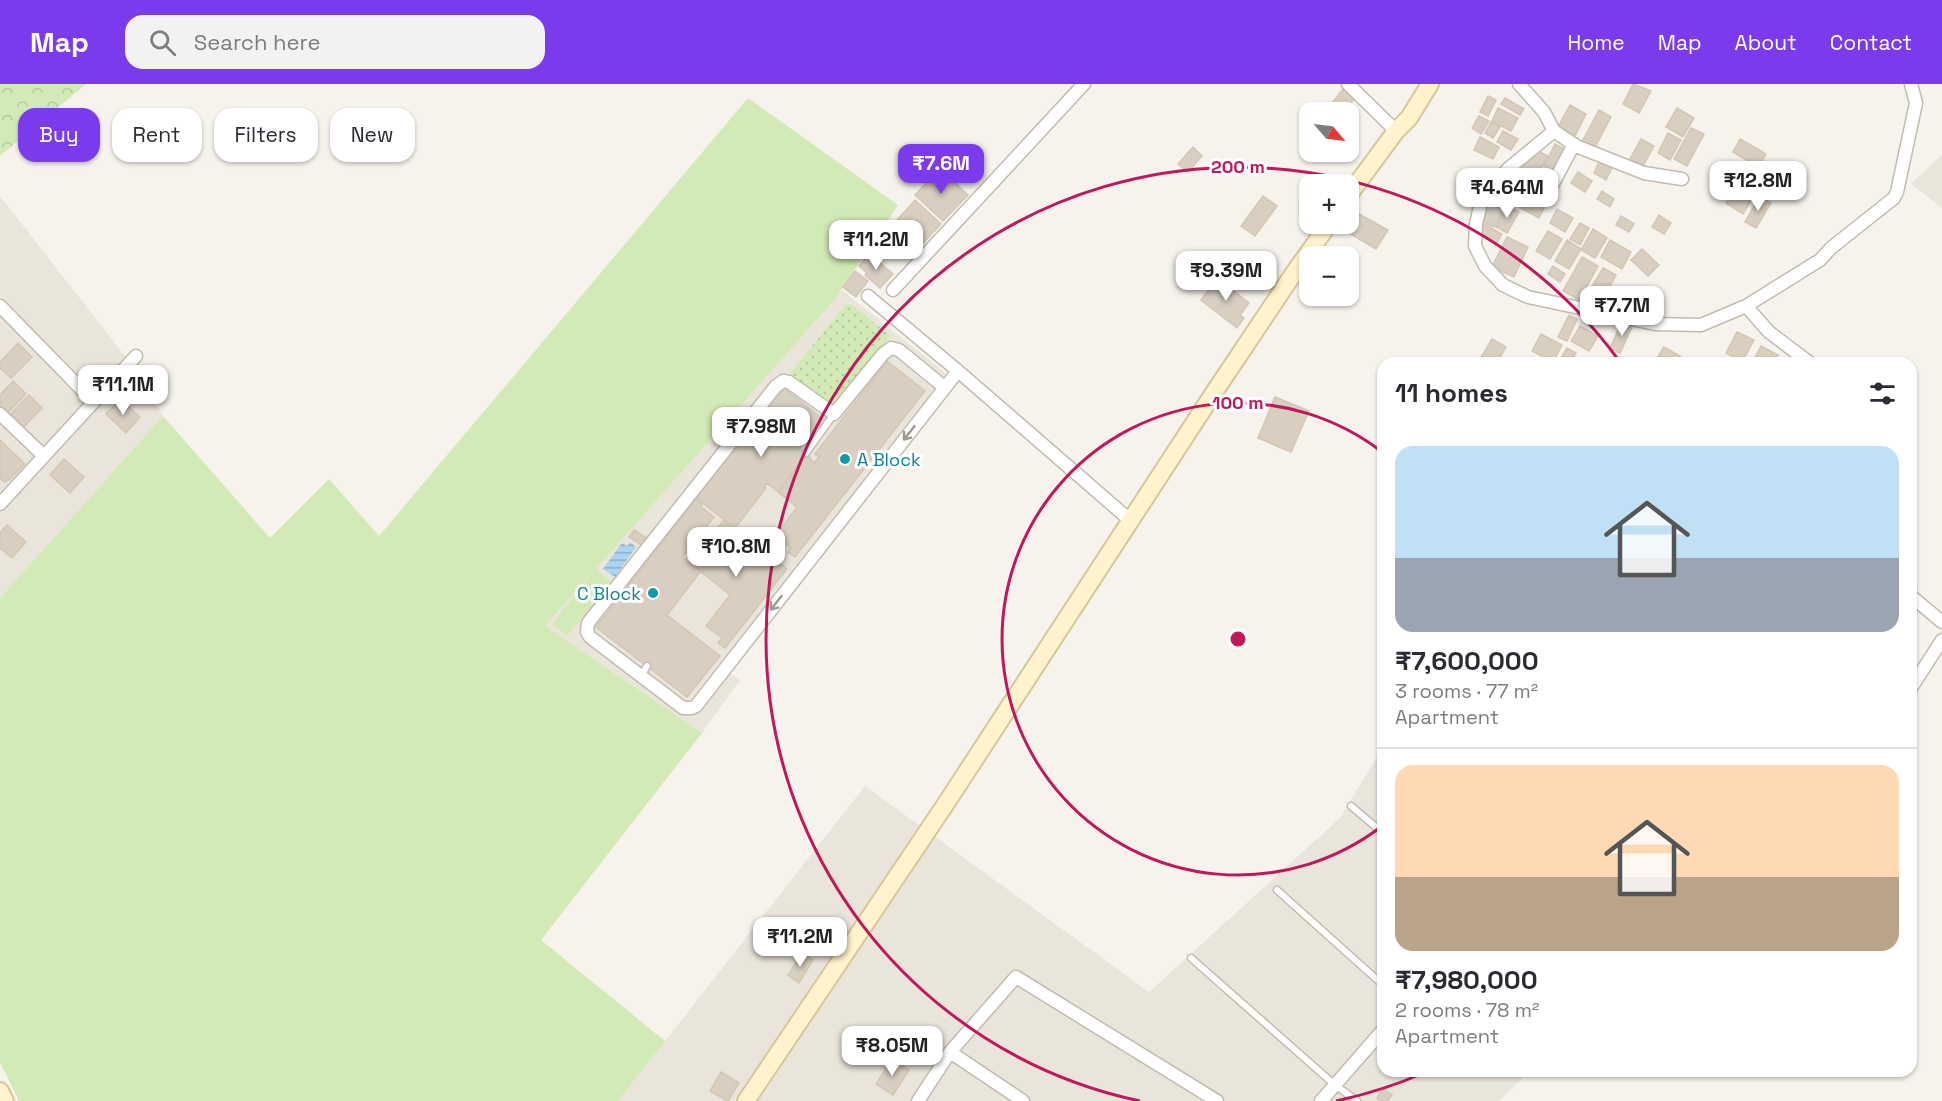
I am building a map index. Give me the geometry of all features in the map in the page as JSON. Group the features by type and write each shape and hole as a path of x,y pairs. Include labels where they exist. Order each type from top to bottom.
{"street":[{"path":"893,290 1084,84"},
{"path":"1348,84 1395,131"},
{"path":"1359,181 1395,131 1409,118 1430,84"},
{"path":"1519,84 1544,112 1554,131 1574,144 1644,173 1682,179"},
{"path":"1554,131 1509,168 1482,198 1476,224 1475,246 1485,266 1503,285 1528,297 1655,324 1701,325 1746,306 1820,260 1831,248 1894,198 1916,102 1911,84"},
{"path":"1548,193 1574,144"},
{"path":"746,1101 945,805 1227,372 1322,234"},
{"path":"868,296 1131,520"},
{"path":"0,306 94,402"},
{"path":"1746,306 1769,332 1802,357"},
{"path":"945,387 899,350 891,348 882,354 834,414 789,382 783,381 776,386 588,623 587,632 590,637 644,671 683,708 696,706 958,371"},
{"path":"0,504 136,356"},
{"path":"928,373 941,357"},
{"path":"0,414 43,455"},
{"path":"1917,601 1942,622"},
{"path":"1917,679 1942,640"},
{"path":"918,1101 950,1052 1016,977 1217,1101"},
{"path":"1321,1101 1377,1037"},
{"path":"950,1052 1023,1101"},
{"path":"0,1091 5,1101"}],"lane":[{"path":"806,453 834,414"},
{"path":"1351,806 1377,828"},
{"path":"1277,890 1377,980"},
{"path":"1191,958 1357,1101"}],"shaded area":[{"path":"1942,155 1942,208 1911,184"},
{"path":"0,196 143,379 163,416 0,598"},
{"path":"842,290 958,383 728,672 740,680 702,733 545,626"},
{"path":"1377,757 1377,1077 1524,1077 1499,1101 618,1101 865,786 1149,992 1340,818"}],"green space":[{"path":"0,84 86,84 57,108 18,108 18,141 0,156"},
{"path":"748,98 898,205 835,299 545,626 702,733 541,940 665,1041 618,1101 19,1101 0,1062 0,598 163,416 270,538 329,479 379,536"},
{"path":"849,304 890,336 838,400 824,402 789,375 845,305"},
{"path":"596,569 611,582 567,636 552,624"}],"water":[{"path":"630,542 636,547 615,577 603,569 622,543 627,546"}],"building":[{"path":"1633,84 1651,91 1639,113 1623,104"},
{"path":"1343,89 1354,99 1352,102 1333,102"},
{"path":"1488,96 1496,100 1488,116 1480,112"},
{"path":"1505,98 1524,109 1520,115 1501,104"},
{"path":"1570,105 1586,114 1575,136 1558,127"},
{"path":"1498,108 1518,118 1511,131 1492,121"},
{"path":"1677,108 1694,118 1683,137 1666,127"},
{"path":"1599,110 1611,117 1594,149 1582,142"},
{"path":"1479,116 1489,121 1481,134 1472,128"},
{"path":"1491,122 1500,127 1493,138 1485,133"},
{"path":"1691,128 1704,134 1687,166 1674,159"},
{"path":"1503,131 1518,139 1511,150 1497,142"},
{"path":"1668,133 1681,140 1670,160 1658,153"},
{"path":"1480,137 1499,147 1493,159 1474,150"},
{"path":"1641,139 1654,146 1643,166 1630,159"},
{"path":"1740,139 1766,154 1758,167 1733,152"},
{"path":"1555,144 1566,150 1555,172 1544,166"},
{"path":"1193,147 1202,156 1188,172 1178,164"},
{"path":"1534,149 1548,156 1536,177 1522,169"},
{"path":"1599,162 1612,168 1606,180 1594,173"},
{"path":"1765,162 1790,177 1783,190 1757,175"},
{"path":"940,168 968,195 943,221 915,195"},
{"path":"1578,172 1592,181 1585,192 1571,183"},
{"path":"1724,173 1736,180 1729,192 1717,184"},
{"path":"1499,182 1514,191 1507,202 1492,193"},
{"path":"1736,188 1752,199 1743,214 1726,203"},
{"path":"1519,190 1546,204 1539,218 1512,203"},
{"path":"1602,191 1614,199 1610,207 1597,199"},
{"path":"1263,196 1277,206 1255,236 1241,226"},
{"path":"1760,196 1771,203 1756,228 1745,222"},
{"path":"1489,197 1506,205 1494,227 1478,219"},
{"path":"915,200 941,224 923,243 898,219"},
{"path":"1507,206 1519,212 1507,233 1496,227"},
{"path":"1557,209 1573,218 1565,232 1550,223"},
{"path":"1359,214 1388,230 1376,249 1351,234 1359,234"},
{"path":"1659,215 1671,223 1664,234 1652,227"},
{"path":"1621,216 1634,224 1629,232 1616,225"},
{"path":"1482,223 1502,234 1497,243 1477,232"},
{"path":"1580,223 1589,228 1580,245 1570,239"},
{"path":"1593,229 1607,238 1595,258 1581,250"},
{"path":"1548,231 1562,239 1550,259 1536,251"},
{"path":"1507,237 1528,247 1514,277 1492,267"},
{"path":"1567,240 1581,249 1569,269 1555,261"},
{"path":"1610,240 1631,252 1622,269 1601,257"},
{"path":"1642,249 1659,265 1648,276 1631,260"},
{"path":"870,254 893,274 880,288 865,275 867,273 859,266"},
{"path":"1582,257 1598,266 1579,300 1563,291"},
{"path":"1553,266 1565,274 1560,282 1548,274"},
{"path":"1603,268 1616,275 1601,303 1587,295"},
{"path":"855,271 868,281 856,297 843,287"},
{"path":"1217,278 1249,303 1240,315 1244,318 1237,328 1201,300"},
{"path":"1569,315 1577,319 1567,341 1558,337"},
{"path":"1623,320 1633,325 1620,353 1610,348"},
{"path":"1580,326 1598,336 1589,351 1571,341"},
{"path":"1737,332 1754,340 1745,357 1733,357 1726,353"},
{"path":"1541,334 1562,345 1556,357 1543,357 1532,351"},
{"path":"1492,339 1506,347 1500,357 1481,357"},
{"path":"18,343 32,357 11,378 0,368 0,362"},
{"path":"1761,346 1778,355 1777,357 1755,357"},
{"path":"1664,347 1681,357 1658,357"},
{"path":"1567,348 1576,353 1574,357 1562,357"},
{"name":"A Block","path":"887,361 925,391 795,557 788,552 791,548 775,536 797,507 778,492 807,454 814,463 819,457 815,454"},
{"path":"13,381 26,394 5,416 0,411 0,395"},
{"path":"783,387 823,419 800,448 807,454 778,492 767,483 764,487 766,488 735,528 696,498"},
{"path":"29,395 42,408 21,430 8,417"},
{"path":"1275,397 1309,411 1291,452 1258,438"},
{"path":"120,399 140,417 126,433 106,414"},
{"path":"0,440 25,464 5,482 0,479"},
{"path":"64,459 84,477 70,493 50,475"},
{"name":"C Block","path":"696,499 702,504 701,507 714,517 702,533 709,539 699,553 691,547 682,557 701,571 667,615 720,656 687,697 596,627"},
{"path":"724,520 787,569 725,648 718,643 722,638 706,626 730,595 690,563"},
{"path":"7,525 26,542 12,558 0,548 0,533"},
{"path":"634,530 648,539 643,546 629,537"},
{"path":"818,926 837,937 829,952 810,940"},
{"path":"802,953 813,960 799,983 788,975"},
{"path":"892,1059 909,1070 893,1095 876,1084"},
{"path":"721,1072 739,1083 728,1101 710,1091"},
{"path":"1383,1089 1392,1095 1387,1101 1377,1098"}],"place":[{"name":"A Block","path":"845,459"},
{"name":"C Block","path":"653,593"}]}
